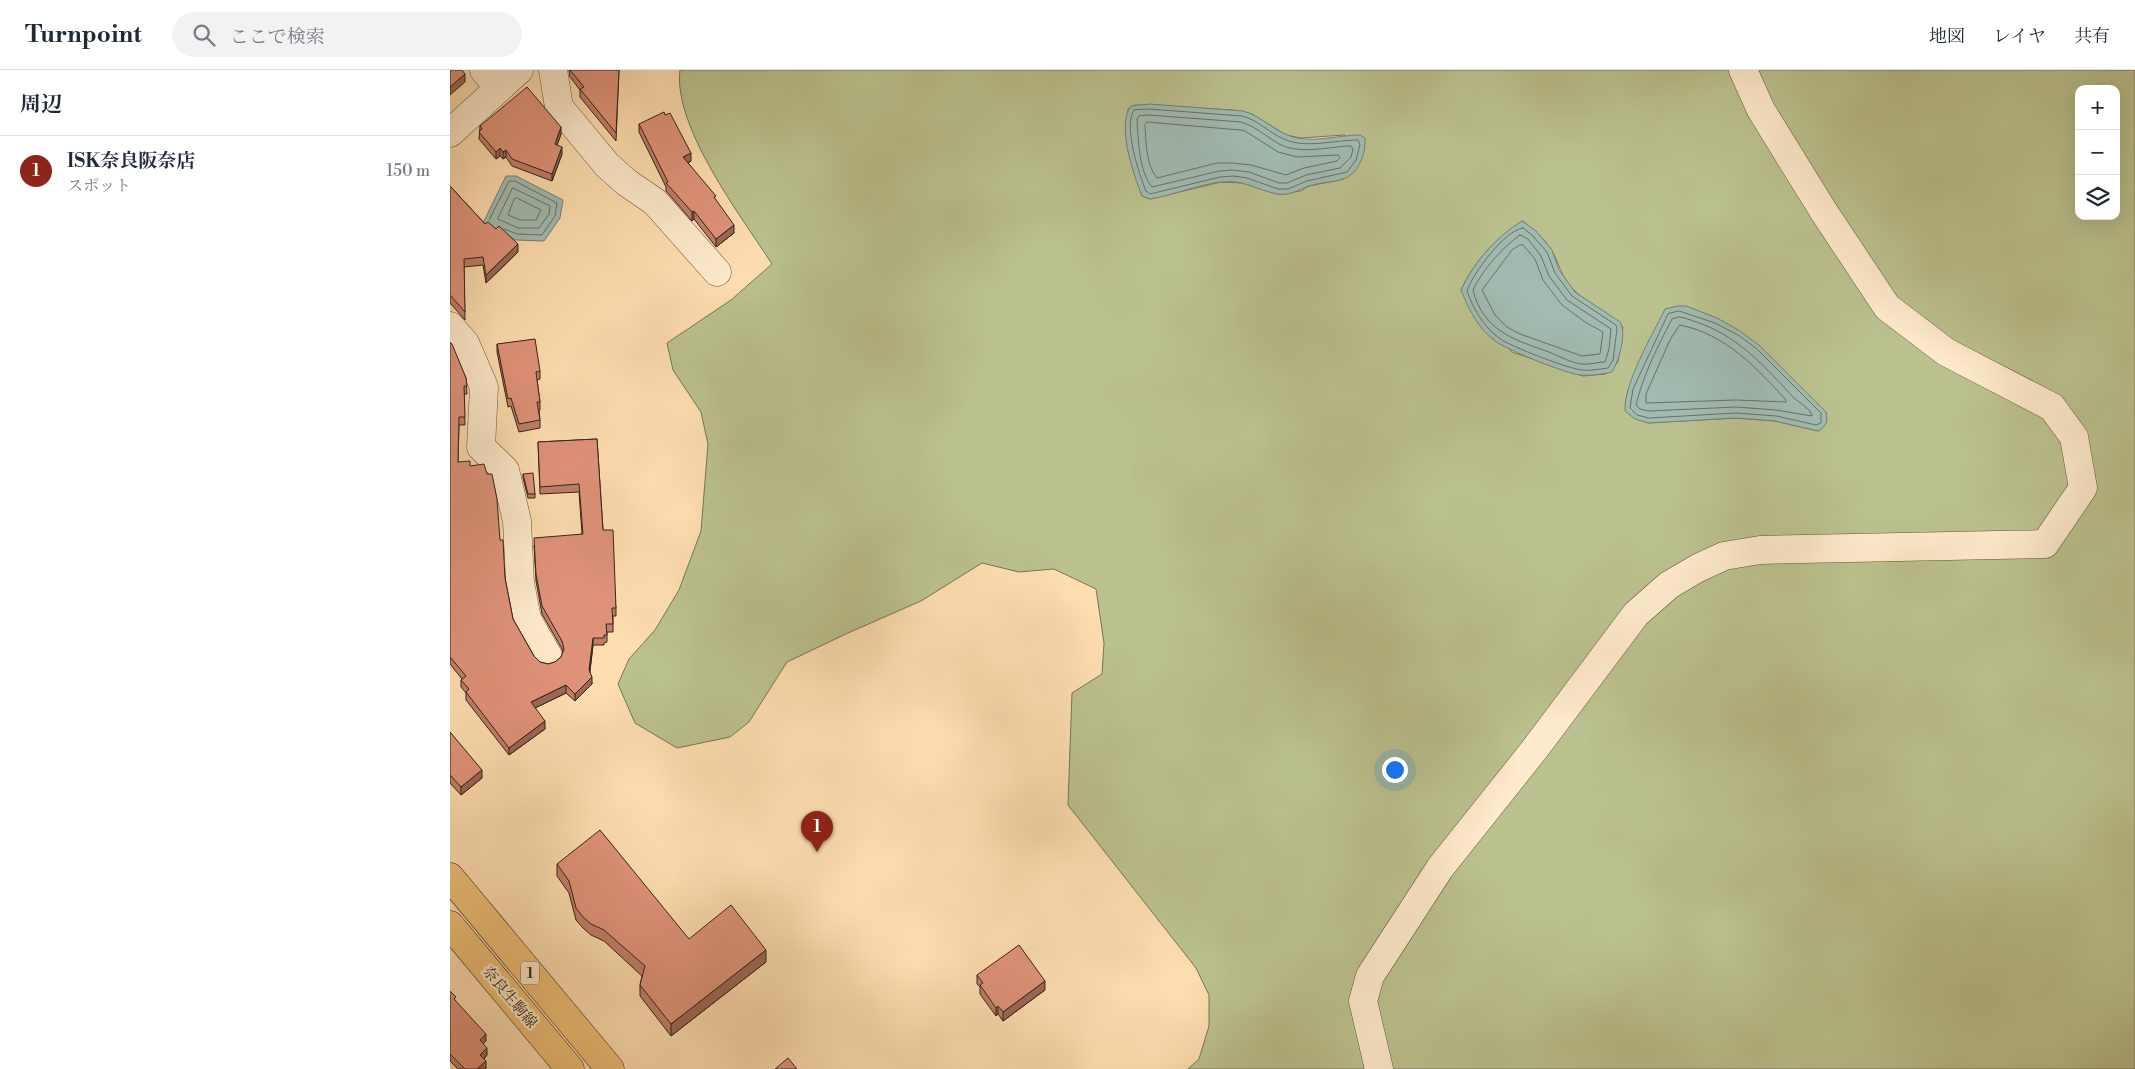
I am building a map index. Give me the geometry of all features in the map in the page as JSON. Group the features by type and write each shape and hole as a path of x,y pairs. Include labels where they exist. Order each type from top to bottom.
{"main road":[{"name":"奈良生駒線","path":"450,877 610,1069"},
{"name":"奈良生駒線","path":"450,925 570,1069"}],"street":[{"path":"450,133 491,79 519,70"},
{"path":"553,70 559,107 607,165 626,182 655,202 717,272"},
{"path":"1379,1069 1363,1001 1370,976 1440,868 1534,750 1636,614 1669,585 1724,556 1760,550 2044,544 2083,488 2074,437 2052,407 1946,352 1887,307 1824,212 1766,118 1743,70"},
{"path":"450,326 466,343 484,387 481,447 505,470 517,521 520,583 527,619 548,656"}],"green space":[{"path":"680,70 2135,70 2135,1069 1188,1069 1199,1059 1209,1026 1209,995 1196,968 1068,805 1072,693 1102,674 1104,643 1096,589 1054,569 1019,572 982,563 921,601 787,662 749,722 730,737 677,748 635,723 618,684 629,659 655,630 679,590 701,531 708,444 701,412 673,370 667,343 731,300 772,264 727,197 698,144 687,118 681,93","holes":["1135,105 1233,110 1252,114 1286,135 1301,138 1345,135 1344,179 1309,186 1301,191 1277,194 1245,183 1221,182 1150,199 1142,196 1128,151 1128,109","1523,221 1550,248 1563,276 1571,287 1623,327 1618,362 1606,374 1583,376 1512,352 1461,290 1479,260 1495,242","1665,310 1772,359 1826,412 1818,431 1775,421 1736,418 1648,423 1625,404 1629,388"]}],"water":[{"path":"1149,104 1243,111 1254,115 1285,134 1303,139 1360,135 1365,138 1363,156 1357,168 1349,176 1290,193 1277,194 1243,183 1229,181 1203,185 1150,199 1142,196 1135,176 1128,151 1125,125 1131,106"},
{"path":"506,176 516,176 563,200 560,218 544,241 516,240 482,225"},
{"path":"1522,221 1536,231 1552,250 1559,270 1575,292 1620,322 1623,334 1617,361 1612,372 1597,375 1574,374 1511,350 1489,336 1467,305 1461,290 1472,270 1495,242"},
{"path":"1686,306 1717,318 1740,331 1760,346 1826,412 1827,421 1825,425 1818,431 1775,421 1736,418 1648,423 1635,419 1625,411 1629,387 1646,345 1665,309"}],"building":[{"path":"450,70 462,70 465,74 450,87"},
{"path":"570,70 619,70 616,133 580,89 584,87"},
{"path":"527,87 561,127 555,144 562,147 552,174 512,159 506,150 503,152 500,148 496,152 479,132 482,129 480,126"},
{"path":"664,112 665,115 670,113 691,153 683,157 716,196 714,197 734,225 716,239 694,211 692,212 666,183 668,182 639,124"},
{"path":"450,186 485,224 488,222 496,229 499,226 518,244 486,275 483,257 464,259 465,312 450,295"},
{"path":"535,339 540,371 536,372 540,420 519,424 511,398 508,399 497,344"},
{"path":"450,342 466,378 467,386 464,386 465,417 459,417 458,462 470,461 470,466 484,464 487,474 492,474 497,499 500,540 503,540 505,578 513,619 534,656 540,662 548,664 555,662 561,657 564,649 562,641 542,606 536,574 534,538 583,534 579,484 540,487 538,442 597,439 603,530 613,530 616,608 612,608 613,624 606,624 607,635 604,635 604,638 593,638 589,670 592,677 575,694 566,685 531,702 545,721 509,748 466,692 469,689 461,680 466,676 450,657"},
{"path":"533,473 535,494 528,494 523,474"},
{"path":"450,732 482,770 461,787 450,775"},
{"path":"600,830 689,939 731,905 766,950 671,1024 640,985 645,966 604,930 591,924 583,917 576,908 569,881 557,864"},
{"path":"1019,945 1045,981 1003,1012 998,1006 996,1008 980,985 983,983 977,975"},
{"path":"450,991 456,997 454,999 486,1034 480,1040 487,1048 480,1055 486,1061 477,1069 465,1069 450,1054"},
{"path":"788,1058 797,1069 775,1069"}],"place":[{"name":"ISK奈良阪奈店","path":"817,852"}]}
